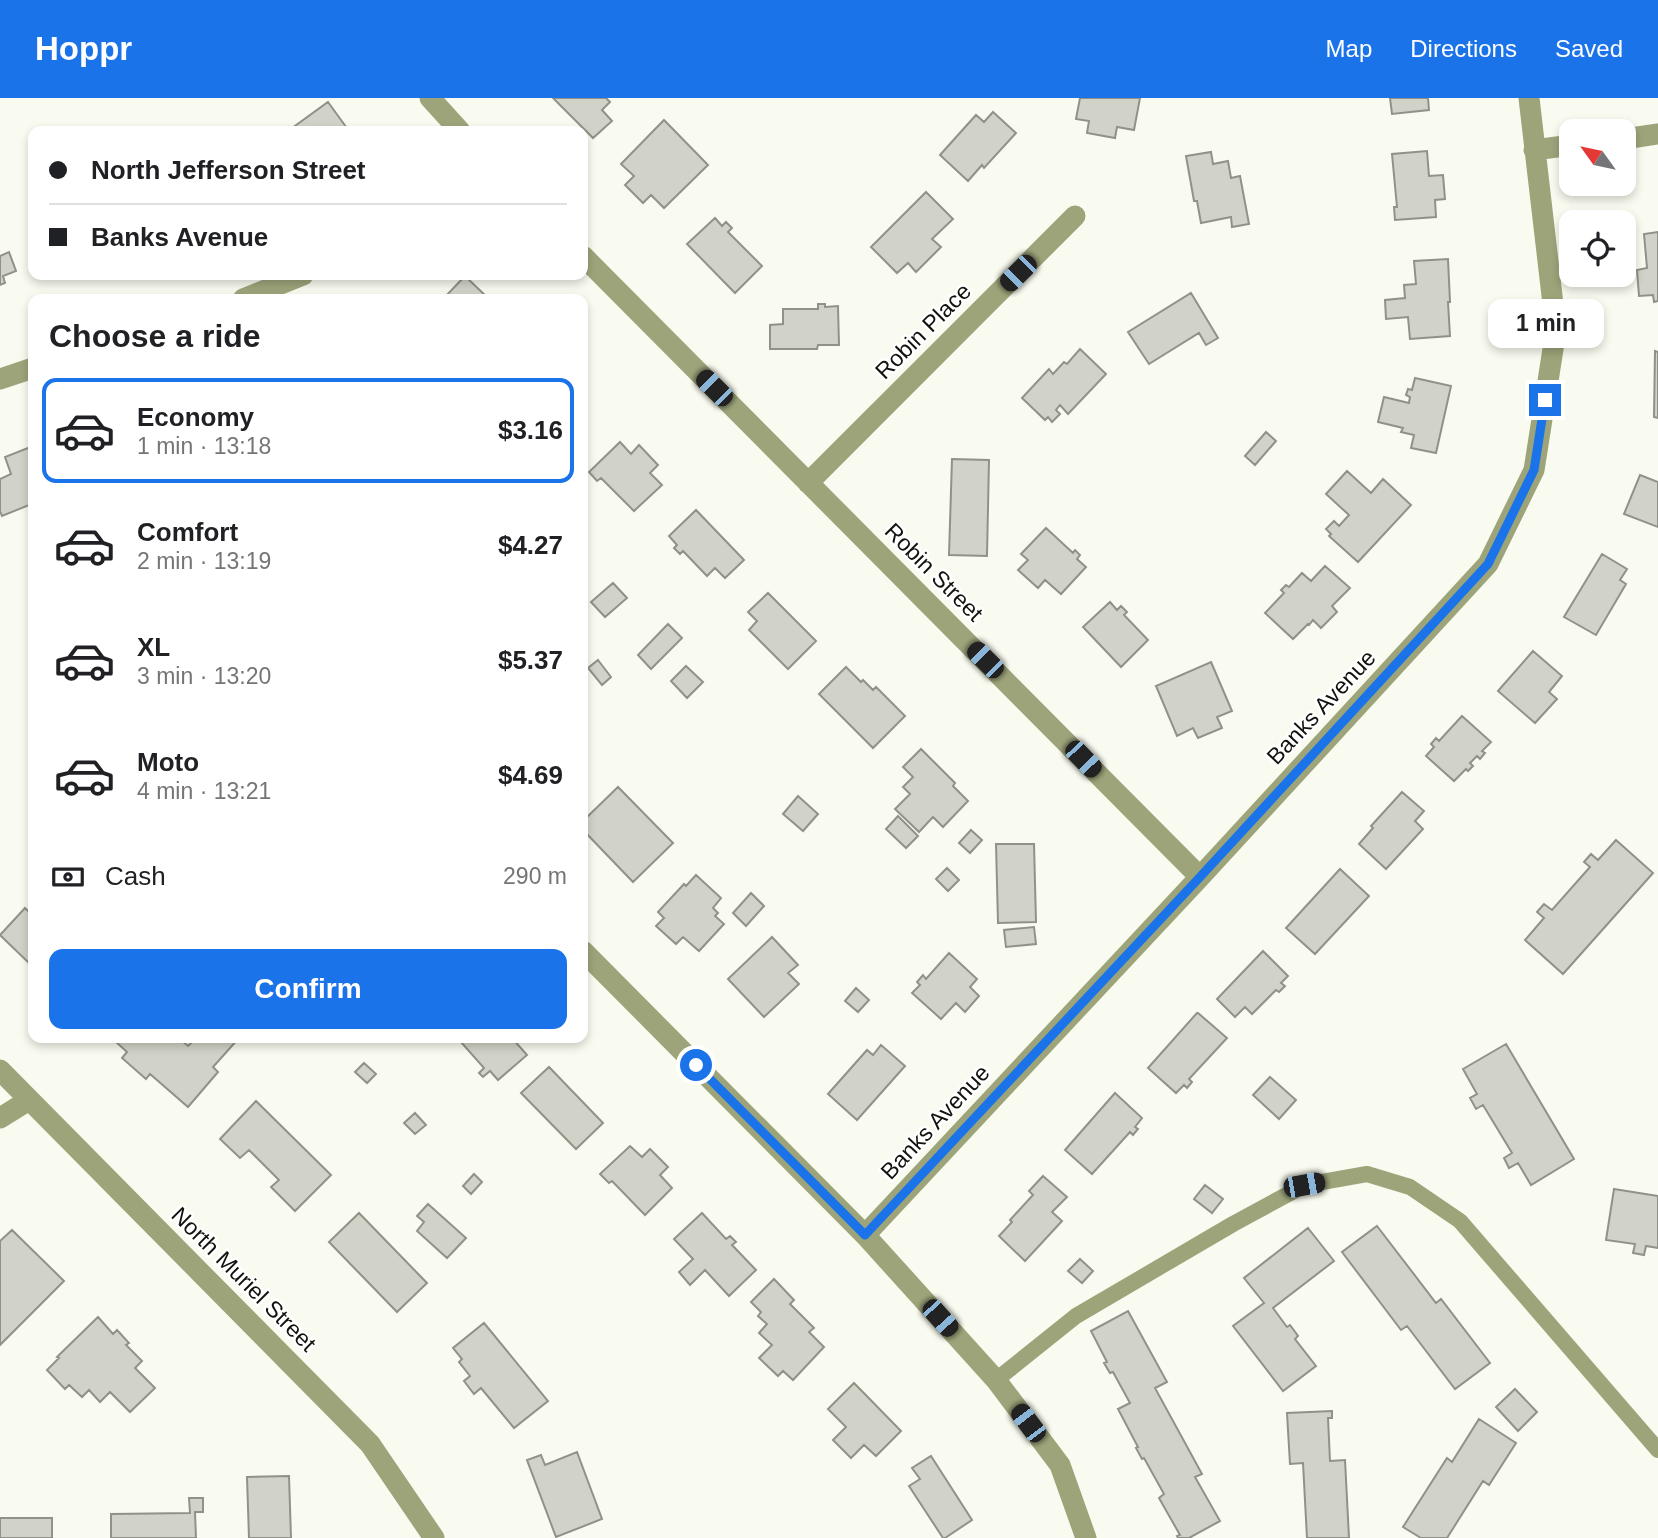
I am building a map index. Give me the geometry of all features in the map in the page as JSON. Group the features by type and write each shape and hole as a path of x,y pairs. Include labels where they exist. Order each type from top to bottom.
{"street":[{"path":"430,98 455,126"},
{"name":"Banks Avenue","path":"865,1235 1488,564 1534,470 1556,330 1529,98"},
{"path":"1636,137 1658,134"},
{"path":"1535,150 1559,147"},
{"name":"Robin Place","path":"808,483 1075,216"},
{"name":"Robin Street","path":"588,261 1200,877"},
{"path":"256,294 290,280"},
{"path":"0,379 28,370"},
{"path":"588,956 865,1235 996,1380 1060,1465 1086,1538"},
{"name":"North Muriel Street","path":"0,1070 370,1444 434,1538"},
{"path":"0,1118 29,1100"}],"lane":[{"path":"996,1380 1076,1316 1245,1217 1304,1185 1367,1174 1410,1187 1460,1221 1658,1450"}],"building":[{"path":"553,98 606,98 610,102 602,110 612,121 593,138 588,133 588,126 581,126"},
{"path":"1080,98 1140,98 1134,130 1117,127 1115,138 1087,133 1089,121 1076,119"},
{"path":"1390,98 1428,98 1429,110 1392,114"},
{"path":"328,102 345,126 295,126"},
{"path":"993,112 1016,133 984,168 982,165 968,181 940,155 976,115 984,122"},
{"path":"664,120 708,165 664,208 651,195 643,203 625,185 634,176 621,164"},
{"path":"1427,151 1429,176 1443,175 1445,199 1435,200 1436,217 1395,220 1394,207 1397,207 1392,154"},
{"path":"1211,152 1213,164 1228,161 1231,178 1240,176 1249,224 1232,227 1231,217 1201,223 1186,156"},
{"path":"926,192 953,219 932,239 941,247 916,272 908,263 897,273 871,247"},
{"path":"715,218 722,226 726,222 732,228 728,232 762,266 735,293 687,244"},
{"path":"1658,232 1658,301 1654,302 1653,295 1639,296 1637,270 1647,268 1644,234"},
{"path":"9,252 16,271 3,276 5,283 0,285 0,256"},
{"path":"1448,259 1450,336 1410,339 1408,317 1386,319 1385,300 1405,298 1404,285 1416,284 1414,261"},
{"path":"461,280 469,280 484,294 448,294"},
{"path":"1191,293 1218,338 1206,345 1199,333 1149,364 1128,332"},
{"path":"818,304 825,304 825,307 838,306 839,345 818,345 817,349 770,349 770,325 783,324 783,309 818,309"},
{"path":"1080,349 1106,374 1068,414 1060,405 1056,410 1060,414 1052,422 1048,417 1045,420 1022,398 1049,369 1053,374 1064,362 1067,364"},
{"path":"1655,351 1658,352 1658,418 1654,417"},
{"path":"1415,378 1451,386 1436,453 1411,448 1414,435 1401,432 1403,428 1378,422 1384,397 1409,403 1410,397 1406,395 1408,389 1412,390"},
{"path":"1266,432 1276,441 1255,465 1245,456"},
{"path":"620,442 631,454 639,445 658,465 650,473 662,485 634,511 601,478 597,481 589,472"},
{"path":"28,448 28,505 2,516 0,479 11,474 5,457"},
{"path":"952,459 989,460 987,556 949,555"},
{"path":"1347,471 1371,493 1383,479 1411,505 1358,562 1329,536 1331,534 1326,529 1334,521 1339,526 1349,515 1326,494"},
{"path":"1640,475 1658,482 1658,527 1624,514"},
{"path":"696,510 744,560 725,578 715,568 707,576 683,551 680,554 674,548 677,545 669,536"},
{"path":"1046,528 1073,553 1075,550 1080,555 1077,559 1086,567 1061,594 1045,580 1038,588 1018,570 1028,560 1021,554"},
{"path":"1602,554 1627,569 1620,580 1626,584 1596,635 1564,617"},
{"path":"1325,566 1350,588 1332,606 1337,612 1321,628 1313,620 1293,639 1265,613 1284,593 1281,590 1286,585 1289,587 1302,573 1311,581"},
{"path":"613,583 627,598 605,617 591,602"},
{"path":"768,593 816,641 788,669 749,630 757,621 748,612"},
{"path":"1110,602 1117,610 1121,606 1127,612 1124,615 1148,640 1121,667 1083,627"},
{"path":"668,624 682,638 651,669 638,655"},
{"path":"1533,651 1562,676 1549,692 1557,699 1535,723 1498,691"},
{"path":"598,660 611,677 602,685 588,668"},
{"path":"1211,662 1232,711 1217,717 1222,728 1198,738 1193,728 1177,736 1156,686"},
{"path":"686,666 703,682 687,698 671,681"},
{"path":"846,667 873,690 876,687 905,716 873,748 819,694"},
{"path":"1462,716 1491,742 1482,751 1485,753 1480,759 1477,756 1470,763 1473,766 1454,781 1426,756 1434,747 1431,744 1436,738 1439,741"},
{"path":"921,749 955,783 953,786 968,801 943,827 933,817 919,832 895,809 910,794 903,787 913,777 903,767"},
{"path":"618,787 673,843 633,882 588,835 588,816"},
{"path":"1402,792 1424,811 1415,821 1423,829 1386,869 1359,844 1373,828 1371,826"},
{"path":"798,796 818,814 803,831 783,814"},
{"path":"898,816 918,836 906,848 886,829"},
{"path":"971,830 982,840 970,853 959,843"},
{"path":"1616,840 1653,873 1563,974 1525,940 1544,918 1537,912 1544,904 1552,910 1590,867 1584,862 1591,854 1598,860"},
{"path":"996,844 1034,844 1036,922 998,923"},
{"path":"947,868 959,880 948,891 936,879"},
{"path":"1340,869 1369,896 1315,954 1286,928"},
{"path":"696,875 721,898 713,908 718,913 715,916 724,924 699,951 683,937 676,944 656,926 664,918 658,912"},
{"path":"751,893 764,906 746,926 733,913"},
{"path":"25,908 28,911 28,962 0,935"},
{"path":"1034,927 1036,944 1006,947 1004,930"},
{"path":"772,937 798,965 788,973 799,984 764,1017 728,979"},
{"path":"1263,951 1288,976 1281,983 1285,986 1279,992 1276,990 1252,1014 1245,1007 1235,1017 1217,999"},
{"path":"949,953 977,979 970,987 979,996 965,1012 956,1003 941,1019 912,993 920,985 917,982 923,975 926,979"},
{"path":"856,988 869,1000 858,1012 845,1001"},
{"path":"1197,1013 1227,1038 1189,1079 1192,1082 1187,1088 1184,1085 1176,1093 1148,1068"},
{"path":"117,1043 185,1043 188,1046 191,1043 235,1043 213,1067 218,1072 188,1107 150,1074 146,1079 122,1058 127,1052"},
{"path":"462,1043 516,1043 527,1055 498,1080 490,1071 483,1077 479,1073 484,1068"},
{"path":"1506,1044 1574,1159 1531,1185 1518,1163 1509,1168 1504,1158 1512,1153 1483,1105 1476,1109 1470,1098 1477,1094 1463,1069"},
{"path":"881,1045 905,1066 857,1120 828,1094 867,1050 873,1055"},
{"path":"364,1063 376,1074 367,1083 355,1072"},
{"path":"549,1067 603,1123 576,1149 521,1093"},
{"path":"1270,1077 1296,1100 1279,1119 1253,1095"},
{"path":"1115,1093 1142,1118 1133,1135 1130,1132 1092,1174 1065,1150"},
{"path":"256,1101 331,1175 295,1211 271,1187 279,1180 249,1150 240,1158 220,1139"},
{"path":"415,1113 426,1125 415,1134 404,1123"},
{"path":"630,1146 642,1157 650,1149 668,1167 660,1175 672,1188 645,1215 612,1181 609,1183 600,1174"},
{"path":"474,1174 482,1182 471,1194 463,1186"},
{"path":"1043,1176 1067,1197 1052,1212 1062,1221 1025,1261 999,1236 1033,1195 1029,1191"},
{"path":"1205,1185 1223,1199 1212,1213 1194,1199"},
{"path":"1614,1189 1658,1196 1658,1248 1646,1246 1644,1255 1633,1253 1635,1244 1606,1240"},
{"path":"428,1204 466,1238 447,1258 417,1231 424,1222 417,1216"},
{"path":"359,1213 427,1283 397,1312 329,1242"},
{"path":"702,1213 726,1239 730,1236 736,1242 732,1245 756,1270 729,1296 705,1270 690,1285 679,1272 693,1259 674,1239"},
{"path":"1377,1226 1436,1303 1441,1299 1490,1363 1455,1389 1407,1326 1401,1330 1342,1252"},
{"path":"1308,1228 1334,1261 1273,1308 1287,1327 1290,1325 1298,1336 1295,1339 1316,1366 1283,1391 1233,1326 1264,1303 1244,1278"},
{"path":"12,1230 64,1281 0,1345 0,1241"},
{"path":"1080,1259 1093,1271 1082,1283 1068,1271"},
{"path":"774,1279 794,1300 790,1304 814,1328 809,1332 824,1347 793,1380 783,1371 778,1376 759,1358 772,1345 759,1333 767,1324 758,1316 761,1312 751,1302"},
{"path":"1128,1311 1167,1382 1155,1388 1202,1474 1195,1477 1220,1521 1189,1538 1178,1538 1180,1535 1159,1498 1164,1494 1136,1448 1138,1447 1118,1409 1130,1403 1113,1372 1110,1373 1104,1363 1107,1362 1091,1331"},
{"path":"98,1317 113,1334 117,1330 129,1343 126,1345 142,1361 135,1368 155,1388 130,1412 110,1392 100,1402 89,1390 82,1397 69,1385 65,1389 47,1370"},
{"path":"484,1323 548,1401 514,1428 481,1388 474,1394 464,1381 470,1376 459,1362 462,1359 453,1348"},
{"path":"854,1383 901,1431 876,1456 864,1445 851,1458 833,1440 846,1427 828,1409"},
{"path":"1515,1389 1537,1412 1518,1431 1496,1407"},
{"path":"1332,1411 1332,1418 1328,1418 1330,1461 1345,1460 1349,1538 1307,1538 1303,1463 1290,1464 1287,1413"},
{"path":"1479,1419 1516,1443 1489,1485 1483,1481 1447,1538 1421,1538 1403,1527 1447,1458 1452,1462"},
{"path":"577,1452 602,1519 556,1537 527,1460 541,1455 545,1465"},
{"path":"931,1456 972,1520 945,1538 909,1486 920,1479 912,1468"},
{"path":"289,1476 291,1538 249,1538 247,1477"},
{"path":"189,1498 203,1498 203,1512 195,1512 196,1538 111,1538 111,1514 190,1513"},
{"path":"0,1518 52,1518 52,1538 0,1538"}],"route":[{"path":"696,1065 865,1235 1488,564 1534,470 1545,400"}]}
